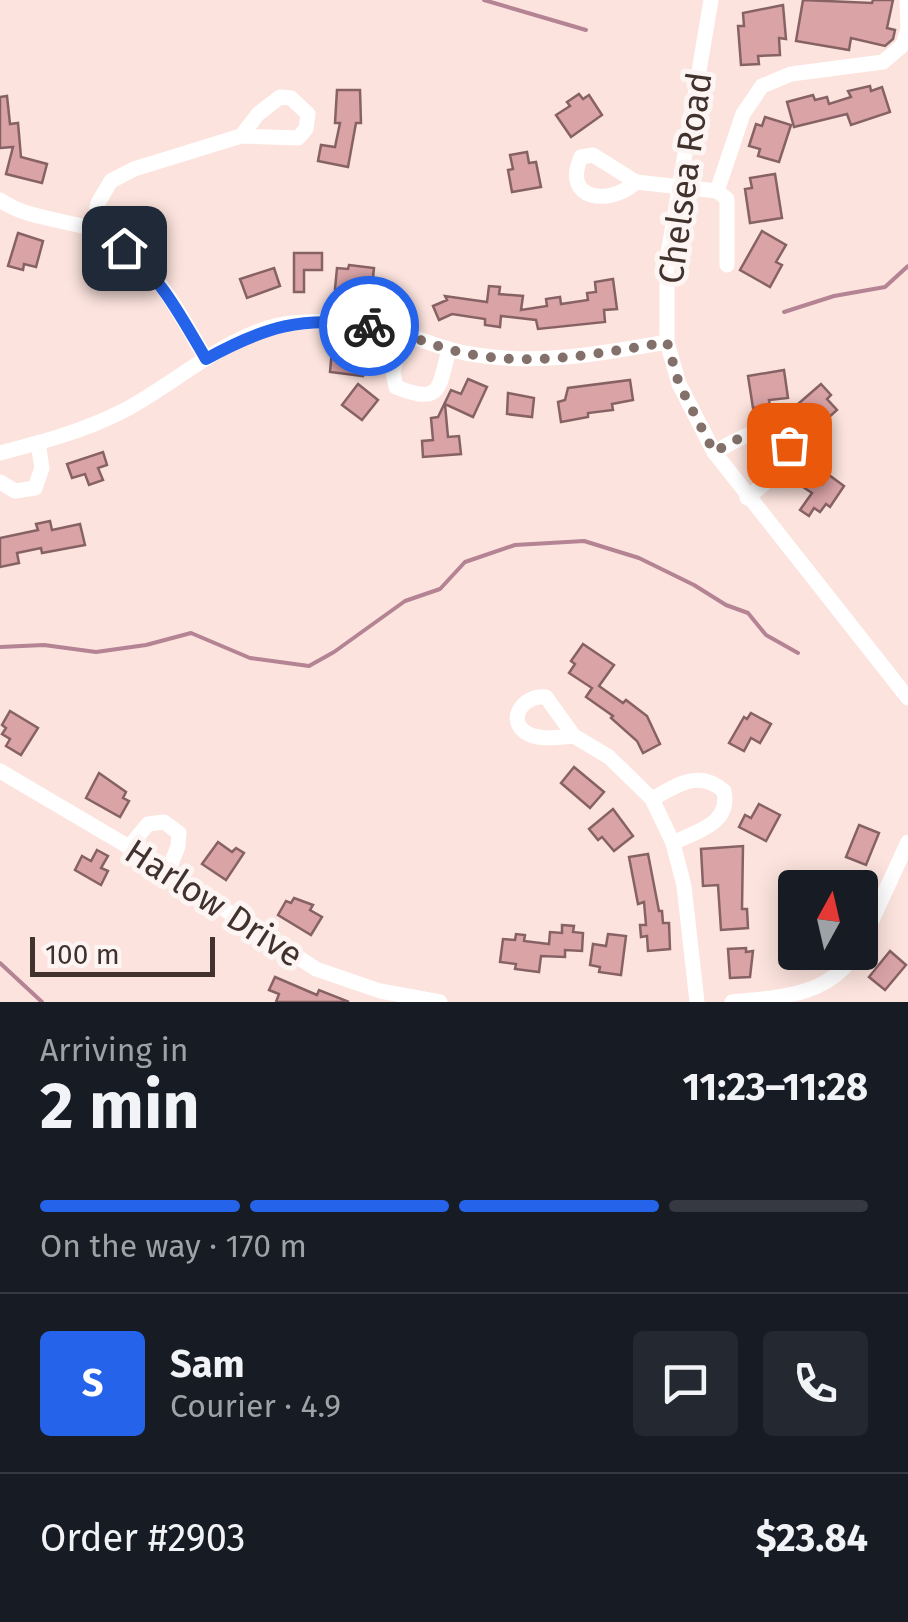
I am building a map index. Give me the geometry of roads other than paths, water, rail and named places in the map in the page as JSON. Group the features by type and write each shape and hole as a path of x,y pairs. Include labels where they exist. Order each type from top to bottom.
{"street":[{"name":"Chelsea Road","path":"711,0 667,260 667,342 679,384 714,452 747,498 905,688"},
{"path":"717,191 743,114 762,86 792,74 883,62 903,45 908,29 906,0"},
{"path":"92,230 98,203 110,181 134,169 241,136"},
{"path":"636,182 717,191 727,199 728,265"},
{"path":"0,200 32,216 92,230 140,260 177,310 206,359"},
{"path":"0,453 120,413 248,336 286,324 334,320 402,334 449,350 529,360 575,358 667,342"},
{"path":"402,334 393,379 396,387 420,396 438,388 449,350"},
{"path":"714,452 762,429 785,436 788,454 776,474 747,498"},
{"path":"0,482 15,490 35,488 42,468 38,442"},
{"path":"574,736 609,758 652,798 673,843 684,886 697,1002"},
{"name":"Harlow Drive","path":"0,771 168,872 316,969 380,990 440,1002"},
{"path":"652,798 686,780 707,780 724,791 725,807 717,822 673,843"},
{"path":"128,847 148,824 164,822 179,833 168,872"},
{"path":"878,906 908,842"},
{"path":"732,1002 792,999 826,985 839,970"}],"waterway":[{"path":"484,0 586,30"},
{"path":"784,312 834,296 885,287 908,266"},
{"path":"0,647 44,645 96,652 191,633 250,658 309,666 405,601 440,589 465,562 515,545 584,541 639,558 748,613 766,635 798,653"},
{"path":"0,963 42,1002"}]}
